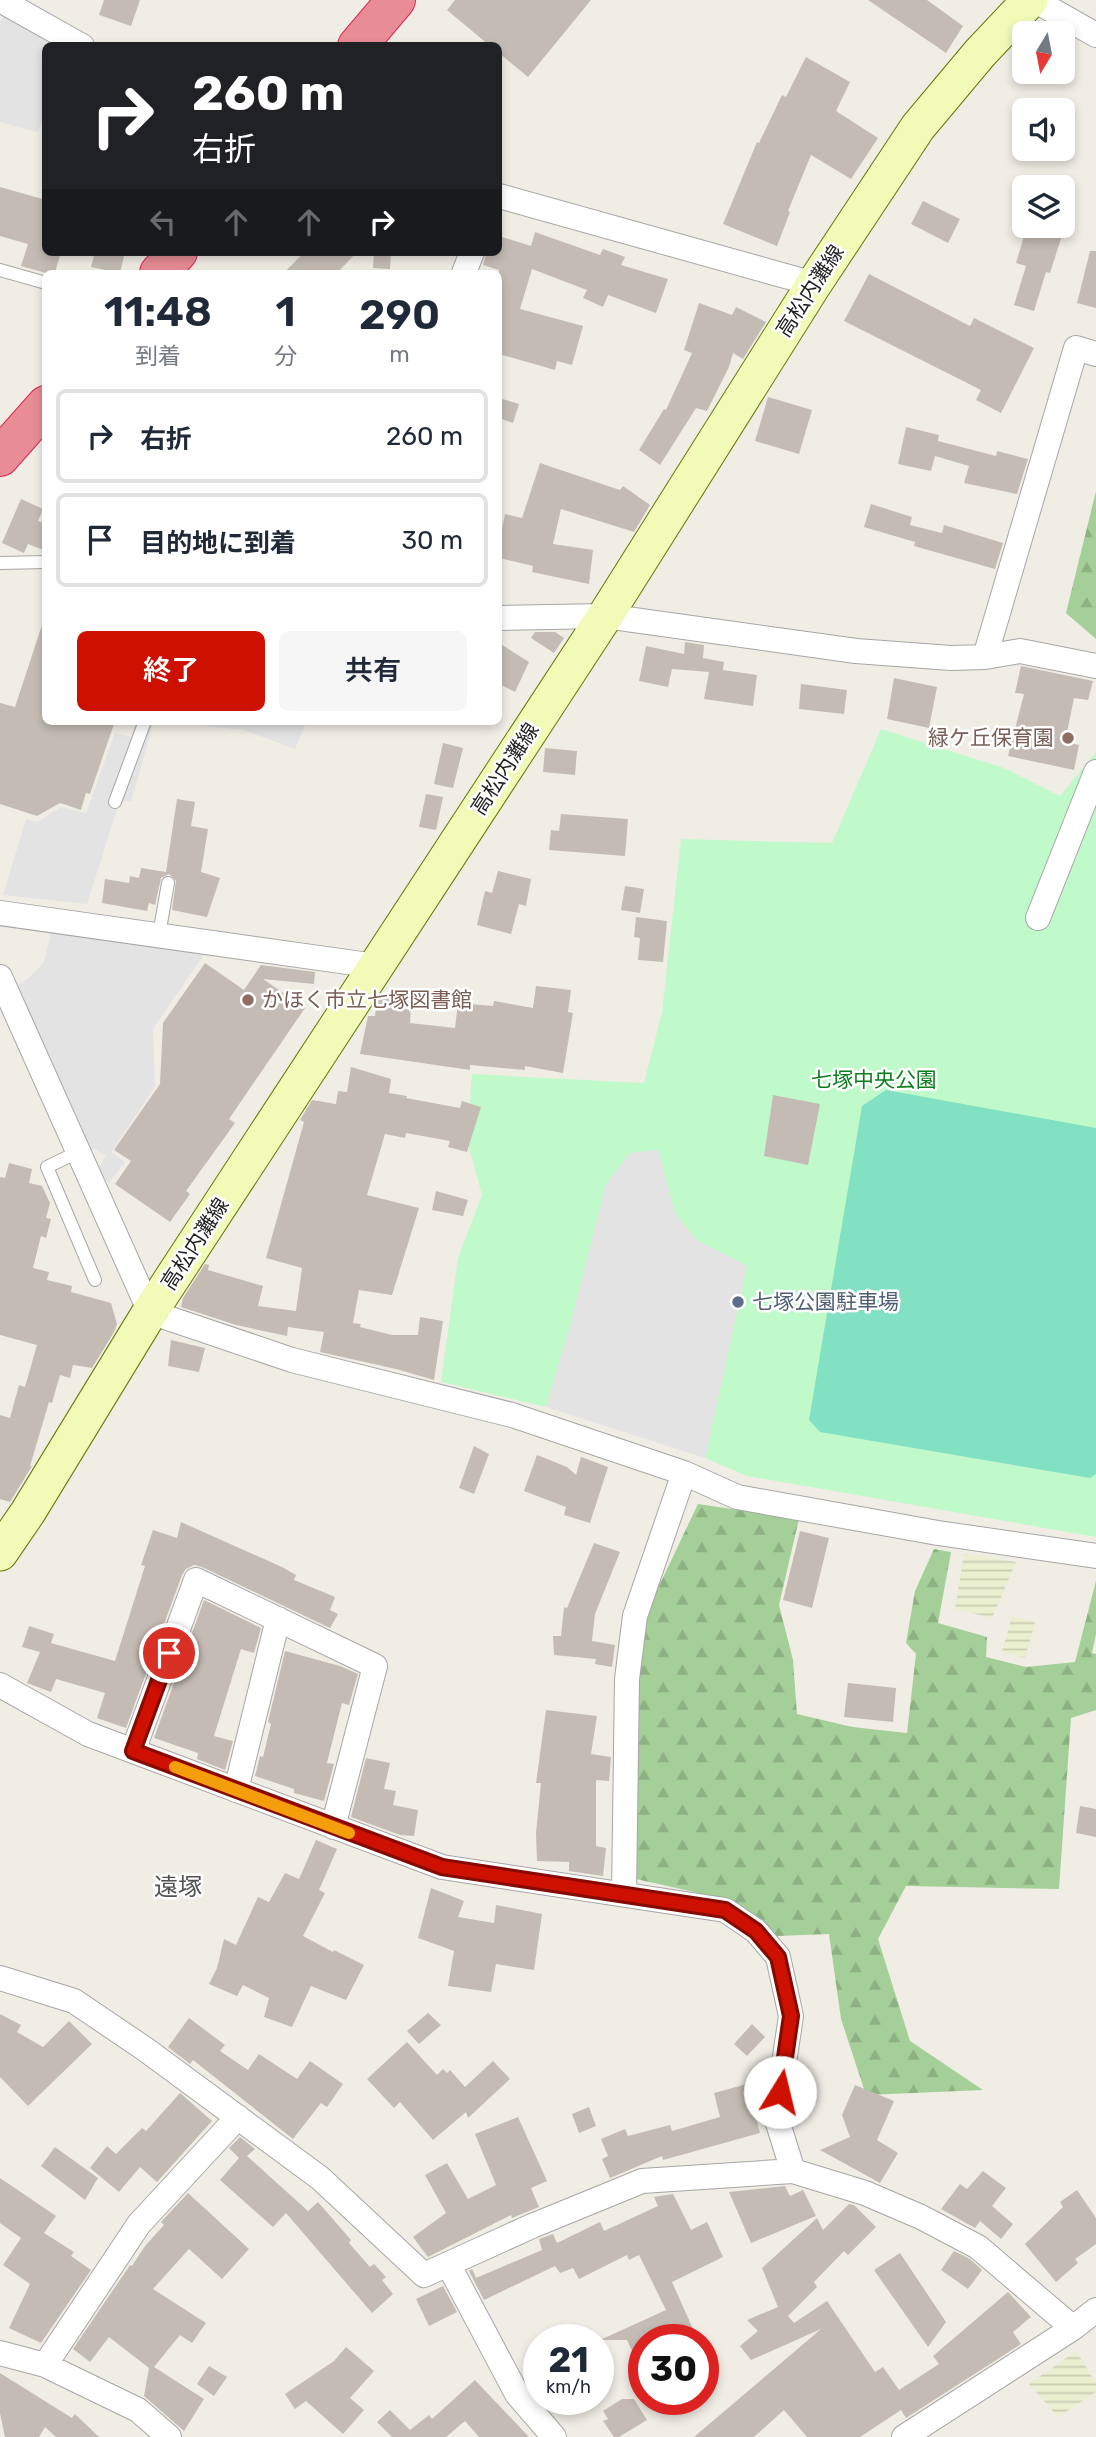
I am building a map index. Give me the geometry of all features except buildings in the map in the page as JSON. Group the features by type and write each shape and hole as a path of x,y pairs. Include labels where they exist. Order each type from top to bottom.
{"highway":[{"path":"360,42 397,0"},
{"path":"162,270 174,256"},
{"path":"0,457 42,410"}],"main road":[{"name":"高松内灘線","path":"0,1553 28,1512 150,1312 605,616 814,284 918,127 980,53 1030,0"}],"street":[{"path":"0,0 75,42"},
{"path":"1039,0 1043,5 1096,35"},
{"path":"502,197 814,284"},
{"path":"985,657 1076,348 1096,354"},
{"path":"502,618 605,616 856,650 951,658 985,657 1020,651 1096,666"},
{"path":"1038,918 1096,772"},
{"path":"0,913 376,966"},
{"path":"0,977 150,1312 292,1360 512,1415 684,1473 737,1497 938,1533 1096,1556"},
{"path":"624,1894 627,1679 635,1616 684,1473"},
{"path":"133,1751 196,1580 375,1665 333,1827"},
{"path":"236,1790 278,1619"},
{"path":"0,1685 88,1734 442,1867 725,1910 756,1931 778,1957 791,2016 776,2117 793,2171"},
{"path":"0,1978 74,2001 320,2178 424,2275 532,2225 642,2181 793,2171 865,2193 921,2217 978,2247 1073,2328"},
{"path":"45,2365 139,2224 238,2117"},
{"path":"449,2264 517,2394 554,2437"},
{"path":"904,2437 1073,2328 1096,2310"},
{"path":"0,2353 45,2365 138,2410 169,2437"}],"lane":[{"path":"0,270 42,282"},
{"path":"0,563 42,562"},
{"path":"115,802 144,725"},
{"path":"159,935 168,883"},
{"path":"78,1152 47,1167 95,1280"}],"green space":[{"path":"1096,491 1096,639 1066,613"},
{"name":"七塚中央公園","path":"881,729 1004,768 1060,796 1096,752 1096,1537 747,1476 705,1458 747,1266 696,1240 675,1213 658,1150 570,1326 546,1407 441,1382 458,1258 482,1195 467,1140 472,1074 644,1083 662,1012 681,839 832,843"},
{"path":"886,1090 1096,1128 1096,1474 1090,1478 820,1432 809,1420 862,1106"},
{"path":"698,1504 799,1519 779,1605 793,1660 797,1714 852,1727 907,1733 916,1654 906,1643 915,1591 934,1549 951,1552 938,1623 987,1637 986,1657 1026,1667 1075,1662 1096,1581 1096,1634 1092,1653 1096,1654 1096,1710 1071,1718 1059,1889 906,1886 878,1939 910,2041 983,2090 866,2095 841,2019 829,1934 777,1936 712,1896 636,1879 640,1626"},
{"path":"964,1554 1016,1562 992,1618 955,1609"},
{"path":"1012,1616 1035,1622 1025,1658 1002,1652"},
{"path":"1076,2351 1096,2383 1096,2392 1058,2417 1029,2384"}],"shaded area":[{"path":"6,15 55,42 42,42 42,121 38,132 0,122 0,21"},
{"path":"135,725 153,725 131,802 120,800 87,904 3,895 26,819 37,822 61,807 86,813 115,733 131,737"},
{"path":"197,725 305,725 295,749 243,730"},
{"path":"52,929 209,947 153,1029 155,1087 111,1152 125,1162 109,1183 97,1170 106,1156 94,1148 91,1151 14,988 30,977 44,962"},
{"path":"658,1150 675,1213 696,1240 747,1266 705,1458 546,1407 570,1326 606,1184 630,1153"}],"slow traffic":[{"path":"175,1767 349,1833"}],"place":[{"name":"緑ケ丘保育園","path":"1068,738"},
{"name":"かほく市立七塚図書館","path":"248,1000"},
{"name":"七塚公園駐車場","path":"738,1302"}],"district":[{"name":"遠塚","path":"178,1887"}],"route":[{"path":"169,1653 133,1751 442,1867 725,1910 756,1931 778,1957 791,2016 780,2092"}]}
